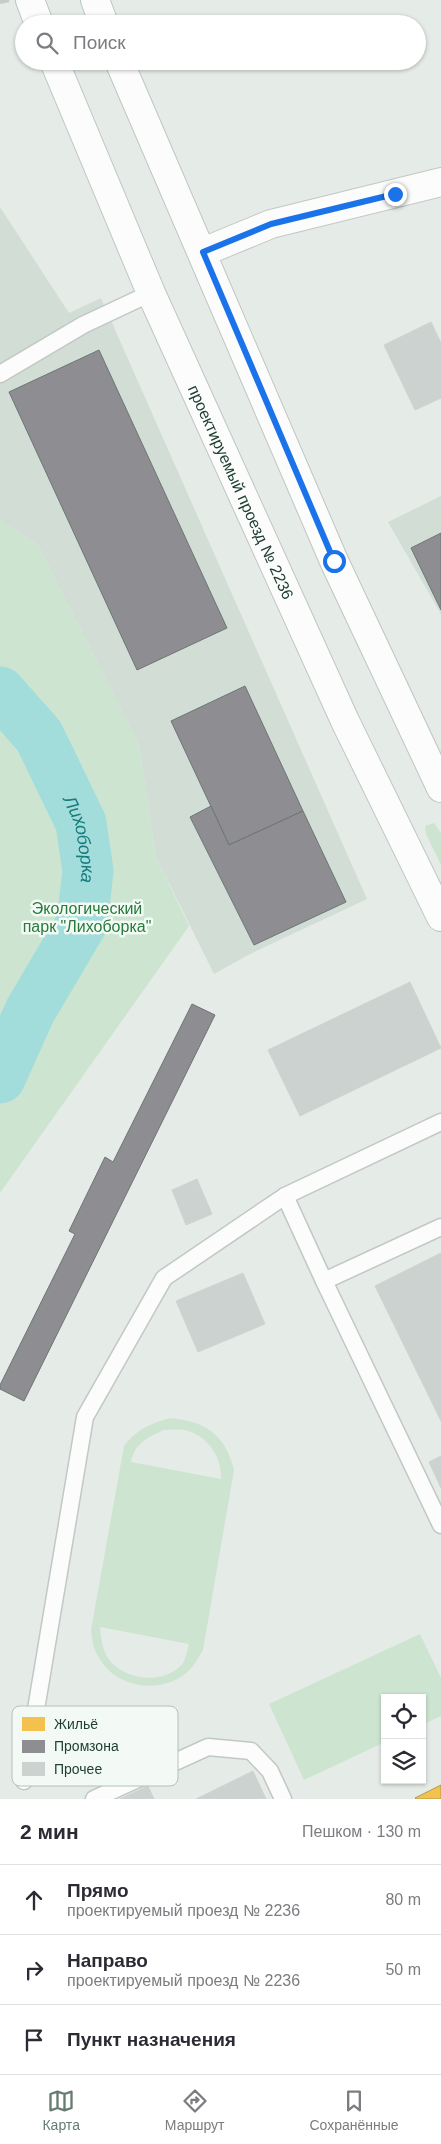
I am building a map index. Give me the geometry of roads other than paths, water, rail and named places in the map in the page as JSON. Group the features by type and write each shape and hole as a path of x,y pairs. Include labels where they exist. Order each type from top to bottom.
{"main road":[{"path":"30,0 36,15"},
{"path":"95,0 101,15"},
{"name":"проектируемый проезд № 2236","path":"58,70 151,293 345,721 441,917"},
{"path":"123,70 203,252 334,561 441,788"},
{"path":"203,252 271,224 441,182"}],"lane":[{"path":"0,374 83,325 151,293"},
{"path":"37,1706 85,1417 164,1278 285,1196 441,1122"},
{"path":"285,1196 441,1525"},
{"path":"324,1281 441,1227"},
{"path":"178,1761 208,1747 251,1751 270,1771 283,1799"},
{"path":"94,1799 122,1786"}],"waterway":[{"name":"Лихоборка","path":"0,692 39,736 81,823 88,871 82,923 30,1011 0,1078"}],"railway":[{"path":"0,2 9,0"}],"park label":[{"name":"Экологический парк \"Лихоборка\"","path":"87,917"}]}
